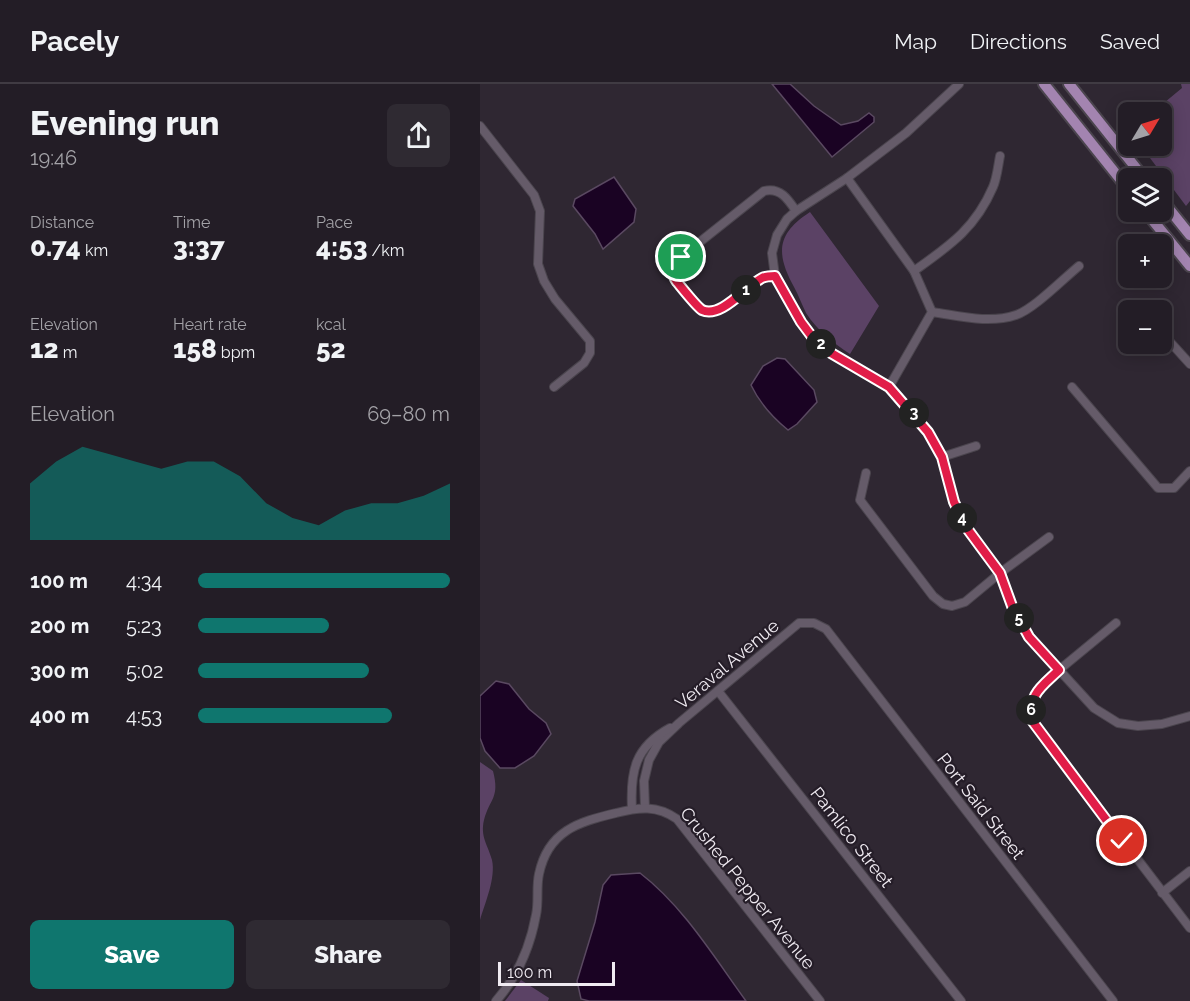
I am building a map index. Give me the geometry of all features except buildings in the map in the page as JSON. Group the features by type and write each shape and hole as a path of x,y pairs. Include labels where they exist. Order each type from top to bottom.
{"main road":[{"path":"1044,84 1118,176"},
{"path":"1069,84 1136,168"},
{"path":"1172,213 1190,235"},
{"path":"1154,222 1190,266"}],"street":[{"path":"959,84 906,133 848,178 787,219 777,235 772,253 775,276 801,322 813,338 831,353 889,387 928,432 942,457 958,511 980,548 1000,573 1012,606 1029,637 1094,708 1118,723 1138,726 1162,724 1190,716"},
{"path":"480,126 534,195 540,211 538,264 544,281 555,299 590,341 591,349 586,360 554,387"},
{"path":"914,271 955,242 972,224 994,185 1000,156"},
{"path":"848,178 914,271 932,312"},
{"path":"775,276 761,279 722,309 712,311 702,309 675,280 673,272 675,263 681,257 764,192 770,190 786,195 796,211"},
{"path":"932,312 985,320 1017,315 1030,308 1079,266"},
{"path":"889,387 932,312"},
{"path":"1172,344 1190,364"},
{"path":"1072,387 1158,488 1174,488 1190,471"},
{"path":"942,457 976,446"},
{"path":"866,473 860,500 933,596 943,604 952,606 965,602 1049,537"},
{"name":"Veraval Avenue","path":"645,808 644,781 649,760 659,742 800,623 814,623 826,629"},
{"path":"1116,623 1059,670 1035,694 1031,706 1033,722 1190,928"},
{"name":"Port Said Street","path":"826,629 1113,1001"},
{"name":"Pamlico Street","path":"718,691 961,1001"},
{"name":"Veraval Avenue","path":"632,809 631,787 634,767 643,748 658,734 680,723"},
{"path":"496,1001 518,971 530,942 537,913 538,875 543,859 554,841 569,828 584,821 645,808"},
{"name":"Crushed Pepper Avenue","path":"645,808 667,813 676,819 820,1001"},
{"path":"1162,893 1190,871"}],"shaded area":[{"path":"772,84 790,84 814,106 841,125 858,121 869,113 874,117 874,122 832,157"},
{"path":"1181,84 1190,84 1190,201 1186,206 1172,187 1172,168 1158,168 1148,156 1172,156 1172,102 1165,102 1182,88"},
{"path":"614,177 636,209 634,222 603,249 595,234 573,206 575,199"},
{"path":"810,212 879,306 850,354 826,336 810,319 784,264 782,245 785,237 799,220"},
{"path":"777,358 785,359 814,390 817,402 797,424 788,430 767,410 751,385 763,366"},
{"path":"496,681 509,684 529,709 546,723 551,734 534,756 515,768 500,768 485,751 480,738 480,696"},
{"path":"480,762 493,771 495,793 483,826 492,860 493,875 480,920"},
{"path":"640,873 656,886 684,916 746,1001 589,1001 581,999 577,981 595,922 603,885 611,875"},
{"path":"521,980 549,998 548,1001 505,1001"}],"route":[{"path":"681,257 675,263 673,272 675,280 702,309 712,311 722,309 761,279 766,276 775,276 801,322 813,338 831,353 889,387 913,412 942,457 954,502 966,527 1000,573 1012,606 1029,637 1059,670 1035,694 1031,706 1033,722 1122,841"}]}
